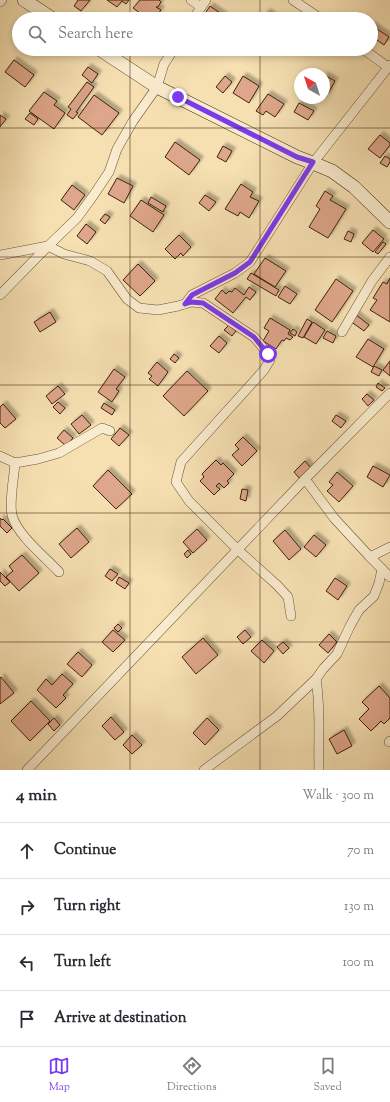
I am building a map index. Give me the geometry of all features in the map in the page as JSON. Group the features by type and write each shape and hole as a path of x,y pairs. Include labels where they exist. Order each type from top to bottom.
{"main road":[{"path":"24,0 42,12"},
{"path":"110,56 157,87 297,157 313,162 332,171 349,183 390,222"}],"street":[{"path":"191,0 204,4"},
{"path":"293,0 311,12"},
{"path":"0,295 77,218 93,196 108,172 117,148 133,121 157,87 164,64 169,56"},
{"path":"185,304 192,295 235,273 250,262 313,162 389,66 374,56"},
{"path":"0,256 48,246 64,254 90,261 107,271 127,299 139,308 158,310 191,302 203,303 254,337 268,354 270,360 264,370 181,462 176,482 189,501 288,597 291,616"},
{"path":"342,332 372,281 390,257"},
{"path":"27,770 305,479 390,393"},
{"path":"0,456 15,463 38,459 59,453 102,428 110,431"},
{"path":"15,463 11,498 12,516 21,533 59,572"},
{"path":"305,479 334,518 390,577"},
{"path":"370,557 390,547"},
{"path":"204,770 277,716 316,679 322,669 337,654 350,626 360,610 374,596 379,583 382,568"},
{"path":"316,679 320,712 319,770"}],"building":[{"path":"78,0 90,0 81,11 74,6"},
{"path":"107,0 129,0 126,4 122,1 117,7"},
{"path":"140,0 159,0 161,2 158,7 156,7 161,10 159,12 138,12 133,8"},
{"path":"210,6 218,12 206,12"},
{"path":"378,30 389,37 384,45 378,41"},
{"path":"14,60 34,75 25,87 5,72"},
{"path":"88,67 98,74 92,83 82,75"},
{"path":"225,76 232,82 223,93 216,87"},
{"path":"243,76 259,86 249,103 233,93"},
{"path":"330,78 335,81 330,90"},
{"path":"87,82 94,87 76,112 78,113 73,119 67,115 71,109 68,107"},
{"path":"44,92 57,101 54,105 65,113 54,129 29,111"},
{"path":"268,94 284,104 275,117 266,111 263,115 256,111"},
{"path":"94,95 119,113 102,135 78,117"},
{"path":"298,104 314,111 308,120 294,112"},
{"path":"30,113 38,119 34,125 25,119"},
{"path":"0,115 6,119 0,127"},
{"path":"380,135 390,143 390,145 380,158 368,149"},
{"path":"175,142 200,160 189,175 165,157"},
{"path":"223,146 232,151 226,162 217,157"},
{"path":"385,156 390,159 387,167 380,163"},
{"path":"117,178 133,186 124,203 108,194"},
{"path":"241,184 253,192 250,197 259,201 249,218 240,212 238,216 225,209"},
{"path":"72,185 85,195 74,210 61,200"},
{"path":"325,191 333,196 330,200 346,209 328,238 309,227 320,209 316,206"},
{"path":"205,195 216,202 209,211 199,203"},
{"path":"151,197 166,206 163,212 148,203"},
{"path":"141,200 164,215 153,232 130,216"},
{"path":"105,214 110,217 105,224 100,220"},
{"path":"86,224 96,232 87,244 77,236"},
{"path":"373,230 384,239 373,252 362,243"},
{"path":"348,231 354,234 351,242 344,239"},
{"path":"179,235 191,247 183,256 181,253 175,259 165,249"},
{"path":"383,242 386,244 378,254 375,252"},
{"path":"265,258 286,271 275,287 254,274"},
{"path":"138,264 155,281 140,296 123,280"},
{"path":"251,273 279,290 276,296 247,279"},
{"path":"390,278 390,322 370,310 377,300 373,298 383,282 387,284"},
{"path":"336,279 353,291 332,322 315,310"},
{"path":"285,286 297,294 290,304 278,297"},
{"path":"249,287 256,292 250,300 246,297 233,313 215,299 222,290 226,294 229,291 232,292 235,288 244,295"},
{"path":"50,312 56,322 40,332 34,322"},
{"path":"355,314 369,325 364,331 350,321"},
{"path":"270,318 290,330 288,334 293,337 290,340 286,338 284,341 282,340 276,349 263,341 269,331 264,328"},
{"path":"307,319 312,322 303,338 298,336"},
{"path":"313,322 325,330 316,344 304,337"},
{"path":"229,325 236,331 232,336 224,330"},
{"path":"293,329 297,332 295,336 290,333"},
{"path":"327,331 336,336 333,343 323,338"},
{"path":"219,336 227,343 219,353 210,346"},
{"path":"368,339 384,349 373,367 356,357"},
{"path":"174,354 179,358 175,363 170,359"},
{"path":"390,361 390,376 383,370"},
{"path":"157,362 168,372 158,386 149,379 152,376 148,373"},
{"path":"374,366 382,370 379,376 371,372"},
{"path":"114,369 125,377 116,389 119,391 112,402 98,392"},
{"path":"187,371 208,391 184,416 163,396"},
{"path":"378,383 385,388 382,391 376,387"},
{"path":"58,386 65,394 52,404 46,396"},
{"path":"367,394 374,400 368,406 362,399"},
{"path":"58,402 65,408 60,414 53,407"},
{"path":"104,403 115,410 112,415 101,408"},
{"path":"3,404 16,419 5,428 0,423 0,407"},
{"path":"82,415 91,425 79,434 71,424"},
{"path":"336,415 346,421 341,428 332,421"},
{"path":"120,428 129,435 119,446 111,439"},
{"path":"64,430 73,438 66,446 57,438"},
{"path":"243,437 257,451 242,466 232,455 239,449 235,445"},
{"path":"216,460 221,465 223,463 234,474 227,481 229,483 224,488 219,483 216,486 220,489 214,495 200,481 204,477 202,474"},
{"path":"305,461 311,468 300,479 294,472"},
{"path":"373,466 390,475 383,487 367,477"},
{"path":"108,470 132,494 116,509 93,486"},
{"path":"337,472 353,486 339,502 327,491 333,485 329,482"},
{"path":"242,489 248,490 246,501 240,499"},
{"path":"0,518 12,528 7,533 0,526"},
{"path":"77,528 89,542 71,558 59,544"},
{"path":"197,529 207,540 193,553 183,542"},
{"path":"285,530 301,549 289,560 273,541"},
{"path":"314,535 326,545 316,557 304,547"},
{"path":"188,550 191,554 187,558 184,554"},
{"path":"22,555 39,573 19,591 6,577 13,571 9,566"},
{"path":"110,569 118,574 112,581 105,576"},
{"path":"0,572 10,582 5,586 0,581"},
{"path":"119,577 129,583 125,589 116,583"},
{"path":"335,578 347,586 338,600 326,591"},
{"path":"118,624 122,628 118,632 114,628"},
{"path":"113,630 125,640 113,652 102,642"},
{"path":"245,630 251,637 243,644 237,637"},
{"path":"329,634 337,642 328,653 319,645"},
{"path":"203,638 218,655 196,674 182,657"},
{"path":"262,640 274,651 264,663 251,651"},
{"path":"283,642 289,648 283,654 277,647"},
{"path":"78,652 92,665 82,677 67,664"},
{"path":"62,674 73,684 63,695 66,698 56,708 37,690 46,679 52,685"},
{"path":"1,677 14,693 0,704 0,678"},
{"path":"379,686 390,698 390,718 384,724 381,721 371,731 359,719 369,709 362,702"},
{"path":"31,701 50,721 30,741 11,721"},
{"path":"111,717 124,732 115,740 102,726"},
{"path":"54,718 60,725 54,731 48,724"},
{"path":"207,718 219,730 205,745 193,733"},
{"path":"344,730 352,746 337,754 329,739"},
{"path":"132,735 142,745 132,754 123,745"}],"route":[{"path":"178,97 297,157 313,162 250,262 235,273 192,295 185,304 191,302 203,303 254,337 268,354"}]}
